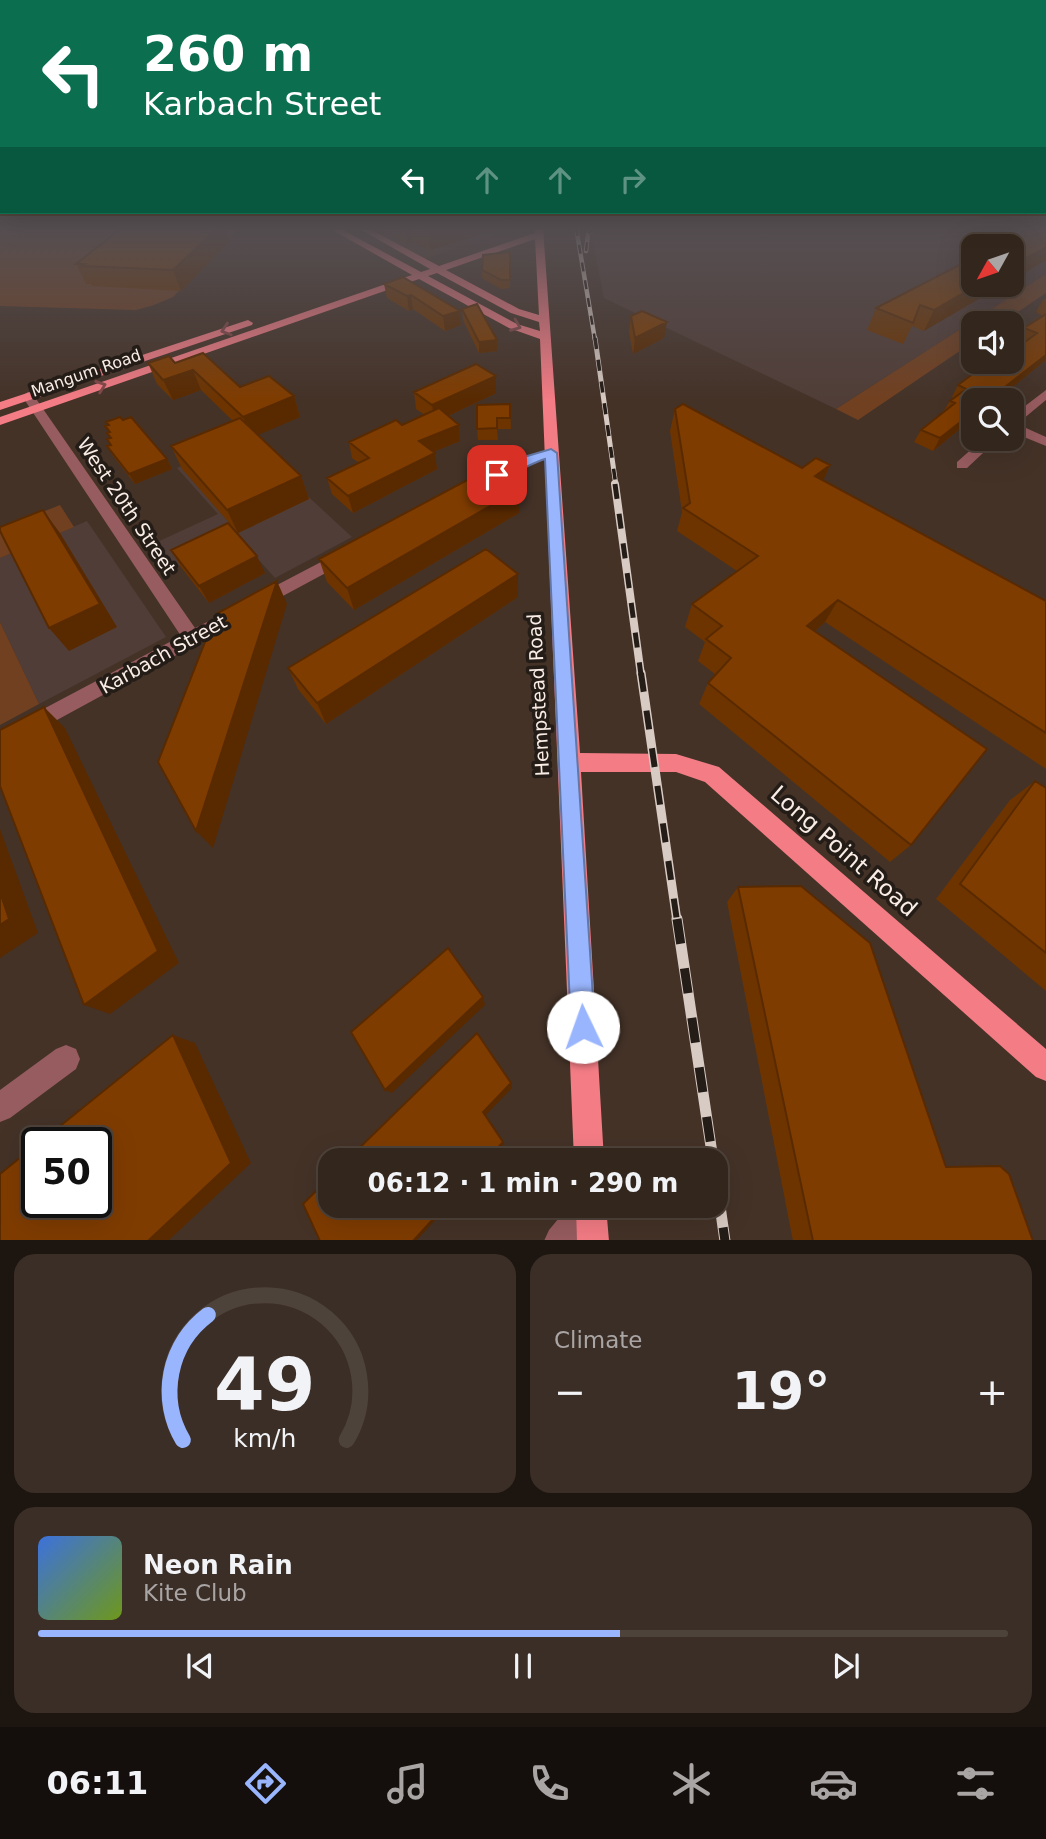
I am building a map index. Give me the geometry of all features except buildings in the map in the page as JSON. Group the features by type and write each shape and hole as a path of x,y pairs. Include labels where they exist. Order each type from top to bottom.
{"main road":[{"name":"Mangum Road","path":"0,406 360,285"},
{"name":"Mangum Road","path":"0,421 395,285"},
{"path":"434,285 513,326 545,337"},
{"path":"467,285 515,311 545,320"},
{"name":"Hempstead Road","path":"543,285 588,1148"},
{"path":"470,303 486,295"},
{"path":"273,314 284,322"},
{"name":"Long Point Road","path":"570,762 676,763 712,774 1046,1067"},
{"path":"591,1218 593,1240"}],"street":[{"path":"1024,412 1046,394"},
{"name":"West 20th Street","path":"29,396 178,621 193,638"},
{"path":"1024,432 1046,442"},
{"path":"962,465 978,451"},
{"path":"461,494 521,462 551,453"},
{"name":"Karbach Street","path":"0,742 355,551"},
{"path":"0,1108 66,1059"},
{"path":"561,1240 580,1218"}],"shaded area":[{"path":"0,285 185,285 173,297 136,310 0,306"},
{"path":"601,285 961,285 961,298 1009,298 988,311 961,311 961,329 836,409 604,298"},
{"path":"1029,285 1046,285 1046,293 1019,311 988,311 1009,298 1024,298 1024,288"},
{"path":"961,329 961,350 858,420 836,409"},
{"path":"246,439 352,537 275,578 238,537 175,568 155,543 218,514 177,468"},
{"path":"60,505 74,527 0,558 0,529"},
{"path":"87,521 166,637 39,704 0,622 0,558"},
{"path":"0,622 39,704 0,725"}],"railway":[{"path":"586,285 595,340"},
{"path":"595,338 616,486"},
{"path":"615,484 641,675"},
{"path":"641,673 677,921"},
{"path":"677,919 711,1148"},
{"path":"722,1218 725,1240"}],"route":[{"path":"497,475 521,462 551,453 583,1027"}]}
